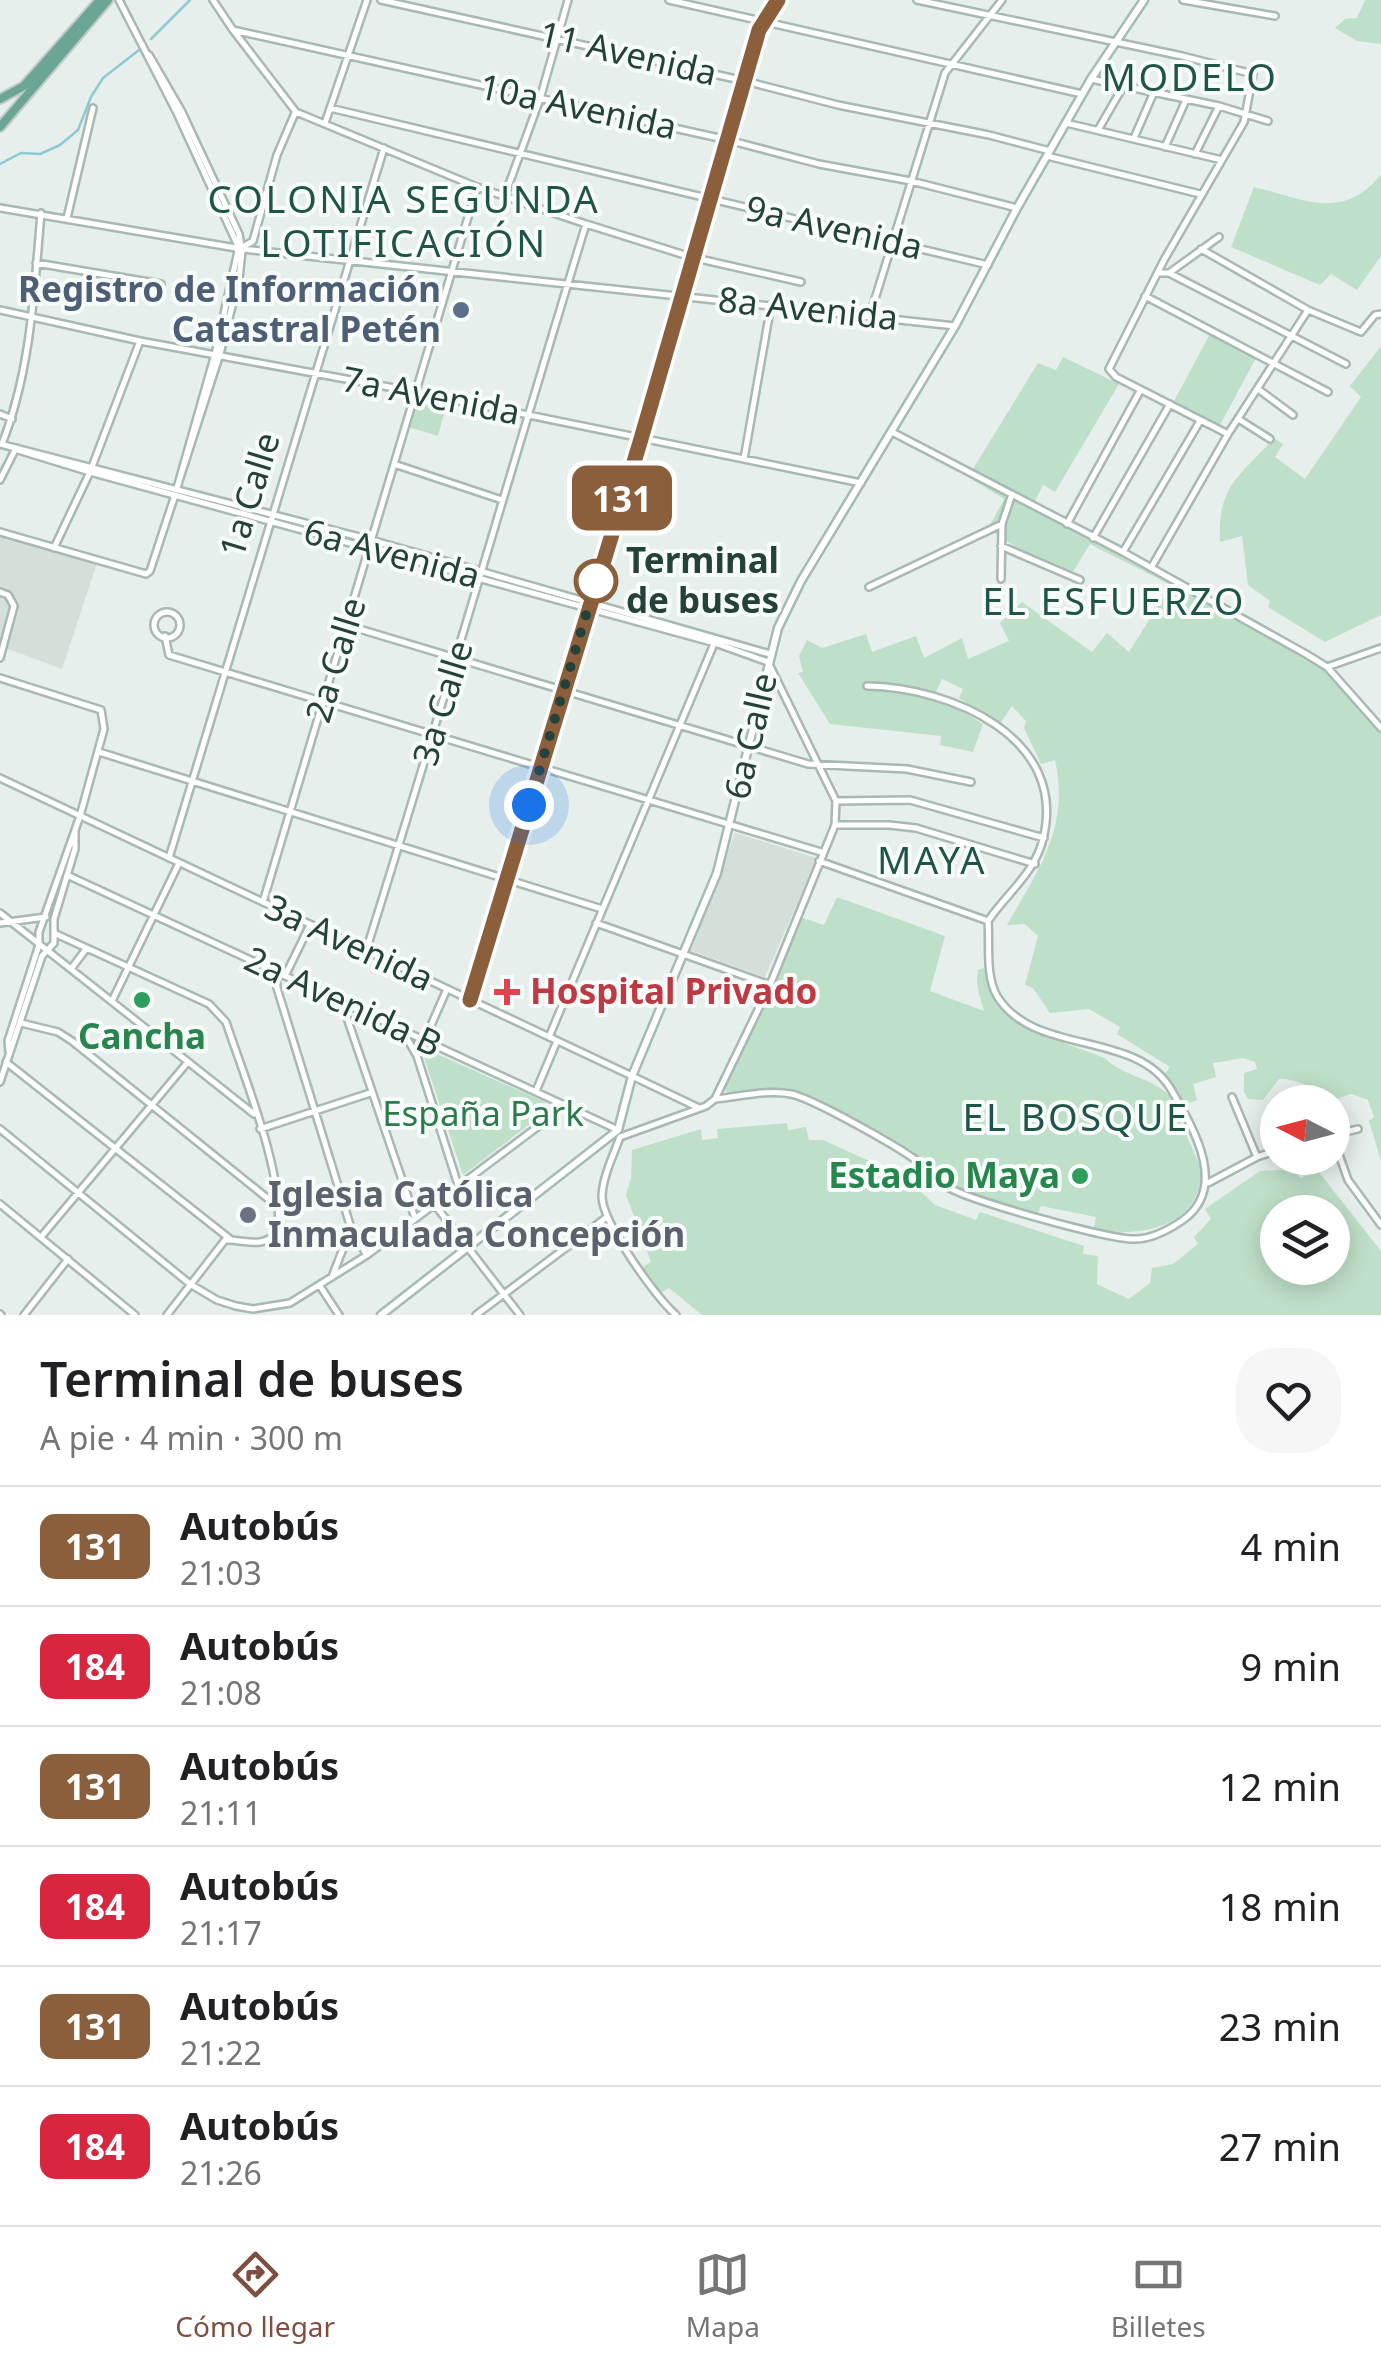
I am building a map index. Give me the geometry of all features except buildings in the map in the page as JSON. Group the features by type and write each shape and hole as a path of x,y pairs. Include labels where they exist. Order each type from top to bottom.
{"main road":[{"path":"0,99 11,95 35,74 100,0"},
{"path":"0,127 108,0"},
{"name":"6a Calle","path":"618,1130 632,1076 717,873 778,628 801,582 954,326 1091,78 1144,0"},
{"path":"381,1315 394,1311 466,1246 618,1130"}],"street":[{"path":"0,532 146,574 150,571 218,354 240,248 239,234 182,112 119,0"},
{"path":"213,0 296,112 477,187 586,224 691,257 800,282"},
{"path":"325,123 368,0"},
{"name":"11 Avenida","path":"380,0 838,105 930,122 1201,194"},
{"path":"505,196 540,99 568,0"},
{"path":"669,0 1082,94"},
{"path":"470,1000 641,439 762,21 778,0"},
{"path":"917,0 1251,72 1254,78 1244,122 1156,273 1109,369 1116,378 1228,434"},
{"path":"870,315 950,65 1002,0"},
{"path":"1182,0 1274,16"},
{"name":"10a Avenida","path":"233,30 1017,208"},
{"path":"1091,78 1220,106 1268,121"},
{"path":"1098,130 1124,85"},
{"path":"1134,138 1154,92"},
{"path":"1165,147 1186,100"},
{"path":"1195,154 1220,106"},
{"path":"67,218 93,108"},
{"name":"9a Avenida","path":"330,108 988,265"},
{"path":"240,248 253,241 277,155 296,112"},
{"path":"1066,123 1222,160"},
{"name":"1a Calle","path":"169,858 384,148"},
{"name":"2a Calle","path":"262,902 477,187"},
{"name":"8a Avenida","path":"0,208 349,262 954,326"},
{"path":"1,444 24,378 41,213"},
{"name":"3a Calle","path":"366,951 458,659 586,224"},
{"path":"1156,273 1169,272 1219,237"},
{"path":"1202,249 1308,310 1361,332 1375,315 1381,314"},
{"path":"36,262 162,284"},
{"path":"1169,272 1346,364"},
{"path":"1145,296 1328,392"},
{"path":"744,459 771,305"},
{"name":"7a Avenida","path":"0,310 861,483"},
{"path":"1151,569 1228,434 1308,310"},
{"path":"54,548 91,469 140,341"},
{"path":"1258,389 1293,415"},
{"path":"1067,524 1140,390"},
{"path":"1093,538 1170,404"},
{"path":"0,414 12,419"},
{"path":"1123,552 1200,420"},
{"path":"1240,420 1270,439"},
{"path":"892,432 1123,552 1327,666 1381,728"},
{"name":"6a Avenida","path":"1,444 177,488 769,658"},
{"path":"0,480 16,448"},
{"path":"394,464 502,500"},
{"path":"1001,579 1002,524 1012,494"},
{"path":"869,587 1002,524"},
{"path":"1001,546 1080,580"},
{"path":"0,592 12,599 12,620 0,658"},
{"path":"164,636 179,634 182,623 178,618 157,614 152,628 164,636 169,655 822,852"},
{"path":"346,625 819,766 907,769 971,782"},
{"path":"549,1037 716,640"},
{"path":"1327,666 1381,648"},
{"path":"715,1099 770,985 835,825 836,800 769,658"},
{"path":"0,678 100,710 104,729 8,1041 9,1051"},
{"path":"676,1315 646,1280 607,1217 602,1192 620,1137 715,1099 793,1094 915,1159 946,1186 973,1198 1123,1238 1150,1236 1178,1224 1198,1205 1206,1181 1201,1155 1182,1109 1158,1072 1118,1054 1040,1029 1000,1000 990,966 988,921 1034,864 1044,838 1043,779 1024,747 965,708 936,696 902,686 867,686"},
{"path":"99,752 602,909"},
{"name":"3a Avenida","path":"0,778 699,1108"},
{"path":"836,800 910,800 1044,838"},
{"path":"835,825 916,828 1034,864"},
{"path":"46,950 52,948 54,918 75,849 75,831"},
{"path":"819,861 988,921"},
{"path":"112,1001 179,863"},
{"name":"2a Avenida B","path":"68,875 618,1130"},
{"path":"0,913 257,1116"},
{"path":"0,923 46,917"},
{"path":"596,922 770,985"},
{"path":"284,976 310,925"},
{"path":"6,1062 230,1239 257,1243 270,1240 278,1227 278,1206 257,1116 226,1022 219,1012 43,926"},
{"path":"71,969 86,949"},
{"path":"0,1082 46,950"},
{"path":"276,972 277,988 351,1228 367,1255"},
{"path":"417,1056 447,989"},
{"path":"341,1000 415,1218"},
{"path":"22,1023 65,1036 278,1206"},
{"path":"404,1032 417,1056 458,1184"},
{"path":"536,1090 558,1041"},
{"path":"41,1237 188,1063"},
{"path":"260,1128 370,1093"},
{"path":"1232,1098 1257,1157"},
{"path":"0,1128 190,1284 217,1300 254,1309 290,1304 367,1255 564,1104"},
{"path":"1358,1129 1332,1135 1348,1180 1381,1225"},
{"path":"1206,1181 1260,1156"},
{"path":"0,1204 135,1315"},
{"path":"434,1204 520,1315"},
{"path":"476,1315 607,1217"},
{"path":"332,1278 351,1228"},
{"path":"167,1315 222,1243 230,1239"},
{"path":"24,1315 68,1259"},
{"path":"320,1286 340,1315"},
{"path":"661,1315 668,1308"}],"shaded area":[{"path":"0,534 97,563 62,669 0,646"},
{"path":"735,833 817,858 765,977 691,951"}],"green space":[{"path":"1365,0 1381,0 1381,44 1357,41 1335,28 1345,19 1357,18"},
{"path":"1381,174 1381,256 1357,290 1331,274 1320,285 1231,247 1254,187 1306,201 1338,202 1367,189"},
{"path":"1210,334 1256,358 1220,425 1174,401"},
{"path":"1381,346 1381,615 1325,642 1268,607 1270,601 1248,585 1242,536 1220,542 1222,508 1241,473 1274,438 1283,444 1275,457 1305,479 1361,397 1350,386"},
{"path":"1063,357 1119,384 1055,492 1043,485 1035,501 1319,661 1381,724 1381,1161 1369,1121 1374,1117 1368,1100 1350,1094 1350,1085 1307,1085 1279,1079 1274,1085 1260,1085 1260,1100 1248,1099 1244,1073 1257,1069 1255,1062 1243,1058 1213,1063 1216,1077 1193,1084 1197,1100 1182,1106 1165,1074 1170,1067 1117,1034 1120,1027 1089,1009 1050,1013 1033,988 1025,985 1038,936 1025,924 1007,925 1049,847 1059,784 1055,760 1041,764 1024,728 1026,721 1012,706 1000,724 959,698 963,689 942,679 935,694 983,724 973,752 940,745 941,736 830,724 798,673 803,672 799,656 807,640 822,648 866,634 872,652 916,636 924,658 962,638 968,659 1009,641 1000,623 1022,602 1092,652 1107,633 1129,652 1171,585 1090,544 1068,580 988,529 1004,499 968,477 1038,363 1056,370"},
{"path":"417,397 447,403 438,436 408,427"},
{"path":"837,897 945,936 930,991 984,1011 977,981 978,970 984,968 1002,1005 1016,1018 1048,1037 1105,1058 1168,1094 1201,1168 1192,1204 1180,1216 1148,1230 1094,1228 1096,1217 1041,1206 1038,1213 962,1191 896,1146 797,1091 772,1089 730,1097 725,1089 800,917 824,925"},
{"name":"España Park","path":"430,1051 545,1102 547,1111 463,1175 424,1057"},
{"path":"787,1123 788,1130 806,1127 809,1140 823,1140 907,1178 935,1205 976,1220 980,1212 1084,1246 1083,1254 1098,1256 1097,1284 1129,1299 1150,1283 1152,1268 1173,1264 1198,1244 1194,1237 1211,1219 1205,1209 1260,1171 1260,1175 1300,1178 1321,1175 1337,1195 1260,1195 1260,1285 1350,1285 1350,1212 1381,1251 1381,1315 702,1315 669,1288 659,1294 641,1268 651,1262 626,1195 632,1150 701,1129 702,1140 718,1138 717,1129"}],"waterway":[{"path":"151,39 190,0"},
{"path":"0,164 21,153 40,154 60,145 78,130 103,78 139,50"}],"bus line":[{"name":"131","path":"470,1000 641,439 759,30 778,0"}],"place":[{"name":"Registro de Información Catastral Petén","path":"461,310"},
{"name":"Terminal de buses","path":"596,581"},
{"name":"Hospital Privado","path":"507,992"},
{"name":"Cancha","path":"142,1000"},
{"name":"Estadio Maya","path":"1080,1176"},
{"name":"Iglesia Católica Inmaculada Concepción","path":"248,1215"}],"district":[{"name":"MODELO","path":"1190,78"},
{"name":"COLONIA SEGUNDA LOTIFICACIÓN","path":"404,222"},
{"name":"EL ESFUERZO","path":"1114,602"},
{"name":"MAYA","path":"932,861"},
{"name":"EL BOSQUE","path":"1076,1118"}],"route":[{"path":"529,805 598,575 596,581"}]}
